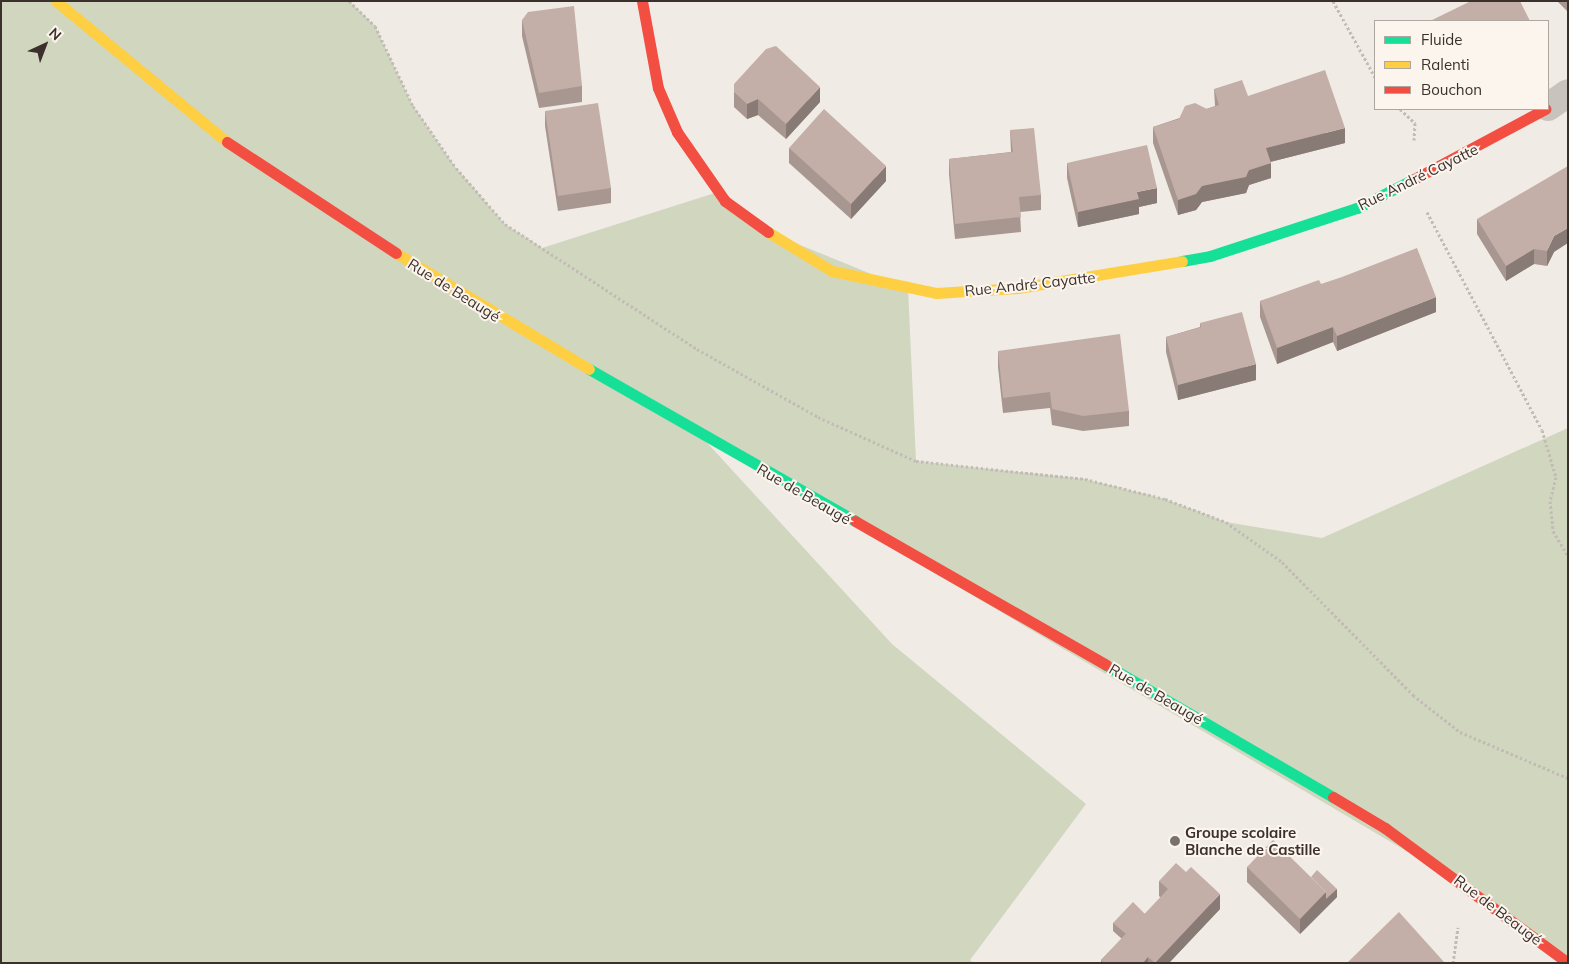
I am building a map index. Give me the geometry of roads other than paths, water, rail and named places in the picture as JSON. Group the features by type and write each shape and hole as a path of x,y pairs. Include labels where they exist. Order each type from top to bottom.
{"street":[{"name":"Rue de Beaugé","path":"56,1 199,122 323,208 519,329 1296,774 1385,828 1568,963"},
{"name":"Rue André Cayatte","path":"642,1 658,88 677,132 703,174 756,228 790,249 832,271 873,284 936,293 1112,275 1210,256 1357,208 1412,183 1542,110"},
{"name":"Rue André Cayatte","path":"1549,106 1568,93"}],"place":[{"name":"Groupe scolaire Blanche de Castille","path":"1175,841"}]}
